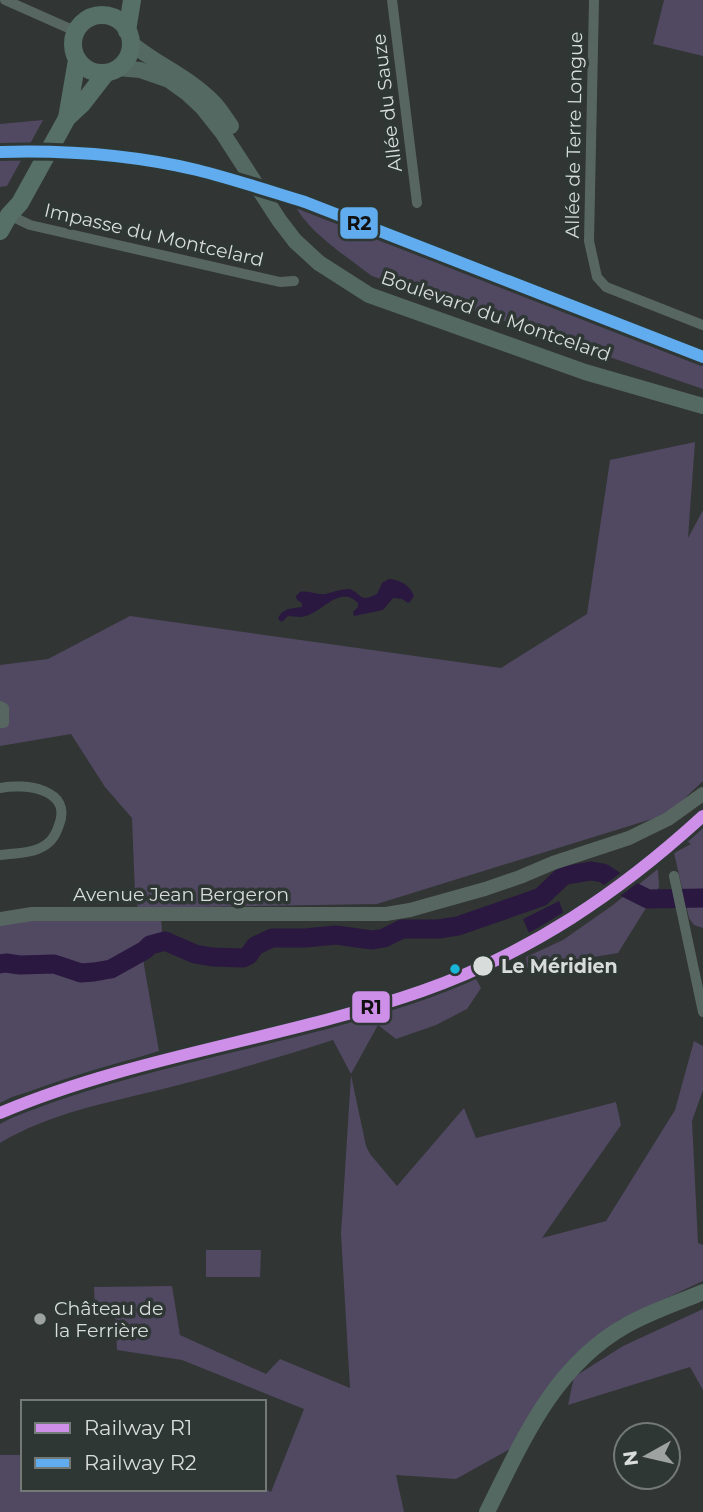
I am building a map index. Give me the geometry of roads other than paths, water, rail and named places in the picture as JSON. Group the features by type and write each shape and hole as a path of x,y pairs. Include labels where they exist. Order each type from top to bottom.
{"main road":[{"path":"97,15 114,0"},
{"path":"8,221 66,120 112,70 125,61 129,53 132,0"},
{"path":"112,70 97,73 82,66 73,50 75,32 88,18 106,15 122,24 129,37"},
{"name":"Boulevard du Montcelard","path":"129,37 147,57 193,85 214,104 284,218 295,241 319,262 369,295 585,372 703,406"},
{"path":"66,120 77,60"},
{"name":"Boulevard du Montcelard","path":"112,70 140,70 169,80 203,108 247,159"},
{"name":"Boulevard du Montcelard","path":"284,218 324,254 373,287 485,329 703,397"},
{"path":"486,1512 543,1404 572,1369 625,1326 703,1292"},
{"path":"493,1512 550,1409 574,1377 615,1343 650,1323 703,1300"}],"street":[{"path":"5,0 75,32"},
{"name":"Allée du Sauze","path":"392,0 417,203"},
{"name":"Allée de Terre Longue","path":"594,0 589,241 597,277 606,287 703,325"},
{"name":"Impasse du Montcelard","path":"8,221 280,282 294,282"},
{"path":"0,706 4,708 4,723 0,723"},
{"path":"0,788 41,788 57,799 62,817 54,838 37,850 0,855"},
{"name":"Avenue Jean Bergeron","path":"0,919 32,914 362,913 483,880 631,832 642,832 668,819 703,794"},
{"path":"674,876 703,1012"}],"waterway":[{"path":"0,964 54,964 81,973 111,969 150,945 165,941 195,954 243,958 249,955 255,946 272,938 336,935 372,940 384,938 402,929 458,926 541,897 562,877 591,871 603,873 648,899 703,898"}],"rail line":[{"name":"R2","path":"0,152 124,157 197,170 238,181 305,202 703,357"},
{"name":"R1","path":"0,1113 103,1077 370,1008 462,976 572,918 639,870 703,816"}],"place":[{"name":"Le Méridien","path":"483,966"},
{"name":"Château de la Ferrière","path":"40,1319"}]}
